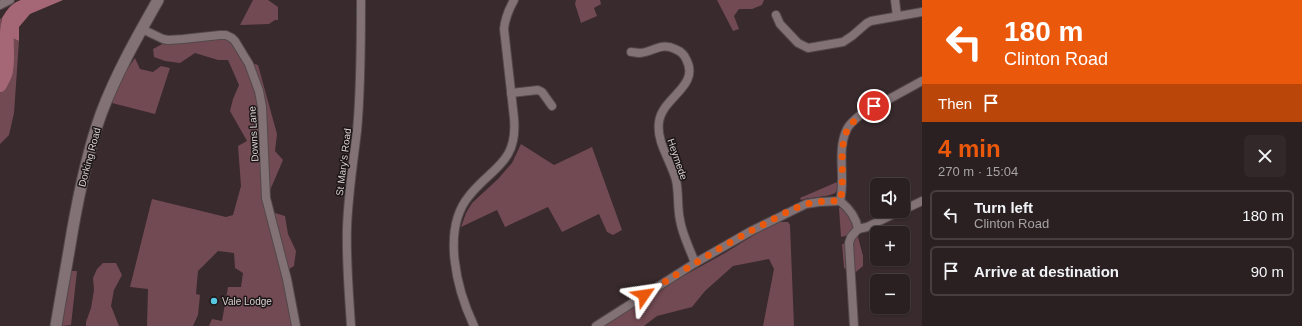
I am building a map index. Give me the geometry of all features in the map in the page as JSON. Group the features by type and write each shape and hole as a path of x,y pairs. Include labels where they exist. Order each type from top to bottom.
{"main road":[{"name":"Dorking Road","path":"56,326 77,204 95,132 111,90 158,0"}],"street":[{"path":"0,5 10,0"},
{"name":"St Mary's Road","path":"351,326 346,247 348,197 358,116 361,0"},
{"path":"474,326 469,316 459,282 454,253 455,226 457,216 469,196 501,165 511,148 515,129 505,40 505,22 514,0"},
{"path":"895,0 897,16"},
{"path":"776,14 780,24 798,42 808,48 843,42 871,21 922,12"},
{"name":"Downs Lane","path":"142,29 168,40 226,35 235,41 249,64 259,91 262,107 266,198 287,279 296,326"},
{"name":"Heymede","path":"631,52 640,53 659,46 671,47 682,54 688,64 689,70 686,83 665,105 658,129 676,179 680,221 695,263"},
{"path":"840,201 842,192 844,138 848,129 860,115 922,81"},
{"path":"511,92 538,90 542,92 552,106"},
{"path":"596,326 695,263 751,231 806,204 840,201 848,207 853,215 858,229"},
{"path":"910,206 922,201"},
{"path":"854,326 850,243 851,237 858,229 867,227 886,218"}],"shaded area":[{"path":"28,0 63,0 30,14 19,27 19,41 7,32 2,18 10,8 16,4"},
{"path":"253,0 268,0 278,7 278,20 275,20 269,24 240,25"},
{"path":"576,0 600,0 601,4 594,8 597,16 581,23 575,4"},
{"path":"717,0 764,0 762,5 752,9 739,9 734,16 739,29 733,31"},
{"path":"2,18 7,32 19,41 14,113 9,135 0,144 0,19"},
{"path":"226,38 231,41 241,60 258,65 277,134 275,151 283,160 268,195 272,212 285,216 288,234 296,251 294,266 283,273 294,326 209,326 212,319 222,321 228,287 241,287 243,273 235,268 234,253 218,251 198,271 196,294 200,295 198,315 193,326 147,326 148,289 130,287 152,199 226,217 233,215 241,186 238,146 247,141 230,111 239,85 228,60 218,60 195,53 180,63 165,61 154,57 153,49 166,42"},
{"path":"135,58 140,69 153,72 161,66 170,68 155,114 112,103 123,75"},
{"path":"521,144 554,165 592,147 622,230 613,235 607,232 599,214 562,232 548,207 505,227 497,210 461,227 466,213 472,203 498,179 512,163"},
{"path":"837,182 837,190 834,194 801,200 800,198"},
{"path":"839,208 843,208 848,212 855,226 849,235 841,237"},
{"path":"775,222 788,222 790,225 794,326 763,326 774,269 769,259 733,266 705,291 692,307 657,316 644,326 602,326 676,280 725,253"},
{"path":"854,236 858,237 863,256 863,266 856,272 852,270 851,239"},
{"path":"842,244 847,244 848,270 844,268"},
{"path":"103,263 116,263 122,275 114,290 111,306 119,326 86,326 94,290 93,278 97,269"},
{"path":"71,271 77,271 71,325 62,326"}],"waterway":[{"path":"0,85 6,72 7,29 9,21 18,9 41,0"}],"place":[{"name":"Vale Lodge","path":"214,301"}],"route":[{"path":"644,295 706,256 751,231 806,204 840,201 843,180 842,163 844,138 853,122 860,115 874,106"}]}
